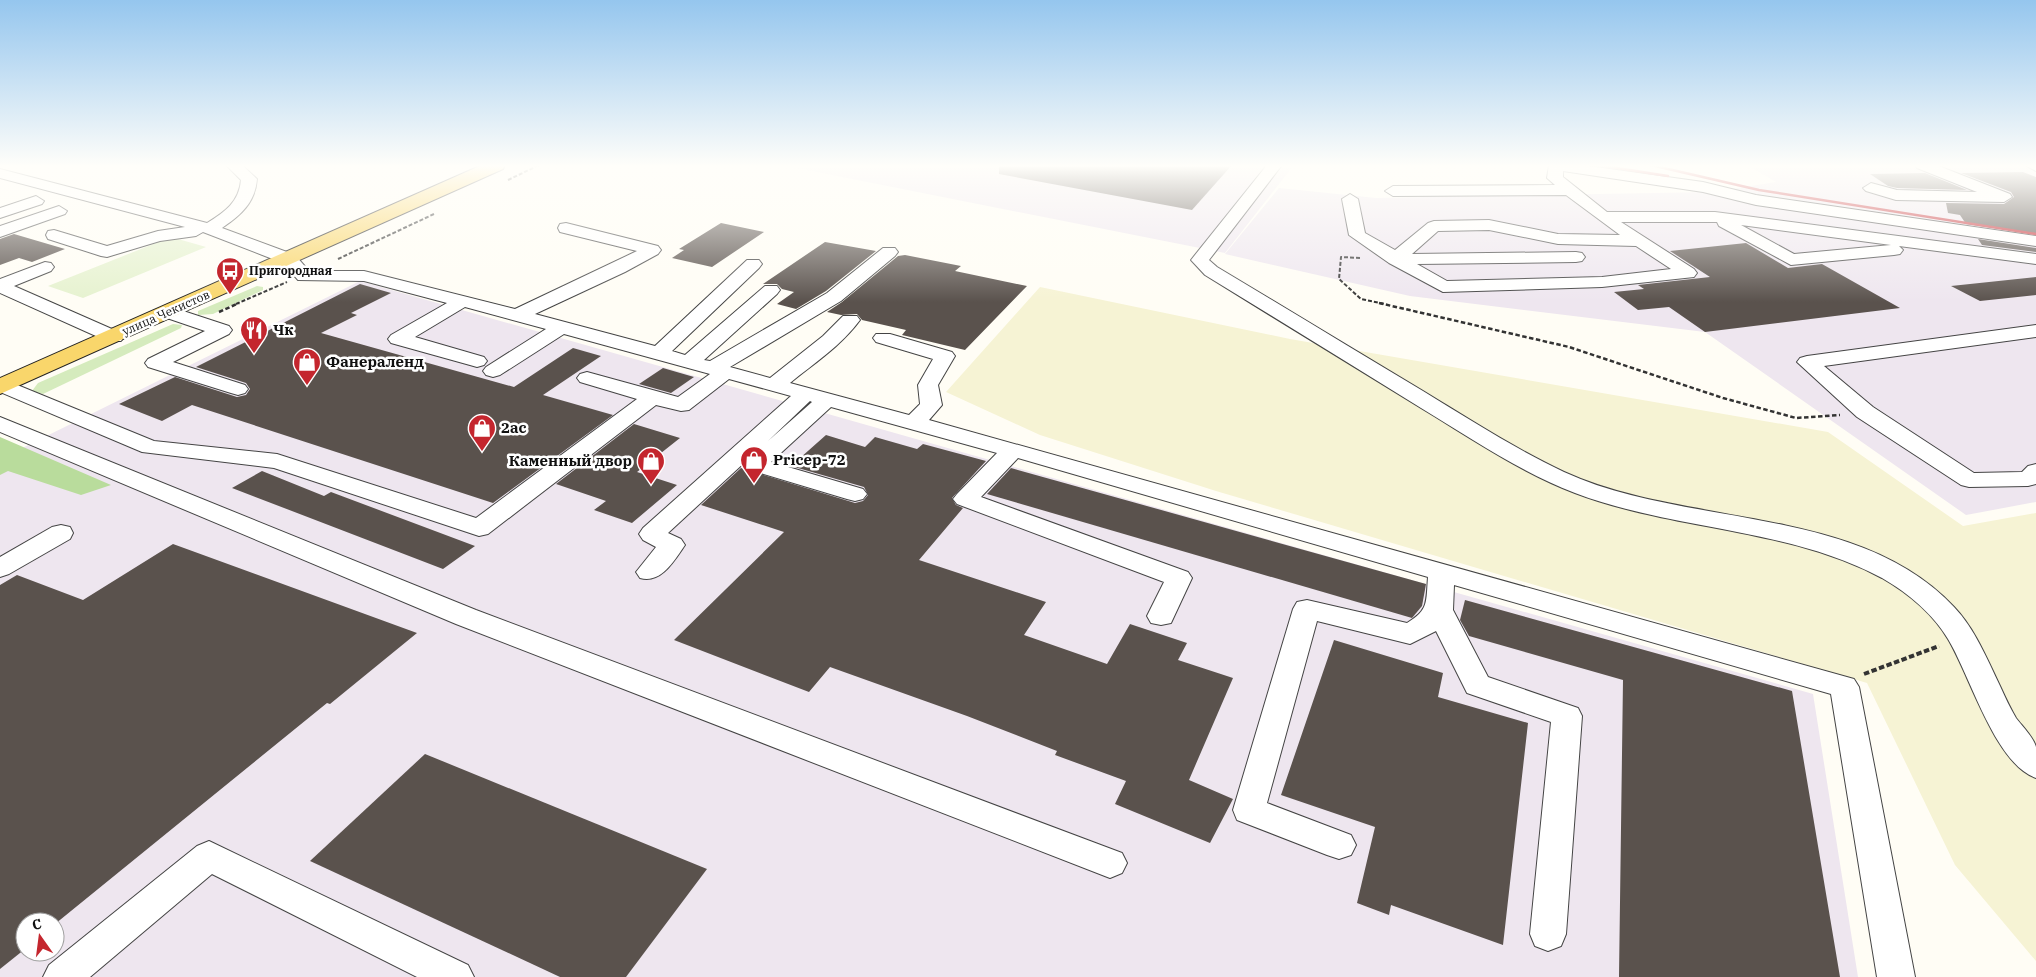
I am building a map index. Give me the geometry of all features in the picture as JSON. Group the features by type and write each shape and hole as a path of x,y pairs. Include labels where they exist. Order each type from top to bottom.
{"main road":[{"name":"улица Чекистов","path":"2,387 168,312 296,267 418,211"}],"street":[{"path":"0,232 59,211"},
{"path":"142,211 210,229 296,267 364,276 817,396 1442,571 1844,687 1896,977"},
{"path":"54,235 107,252 158,236 210,229 236,211"},
{"path":"1239,211 1200,260 1211,271 1489,440 1546,472 1602,494 1759,528 1839,549 1910,584 1948,616 1962,638 2001,721 2024,754 2036,765"},
{"path":"1352,211 1357,235 1443,287 1602,282 1688,273 1594,211"},
{"path":"1828,211 2036,241"},
{"path":"1603,218 1715,217 2036,260"},
{"path":"1715,217 1791,260 1934,246"},
{"path":"1396,259 1434,226 1490,225 1558,239 1638,240"},
{"path":"517,315 619,268 652,250 566,228"},
{"path":"1558,239 1602,282"},
{"path":"587,378 681,404 719,370 834,297 890,252"},
{"path":"1396,259 1576,257"},
{"path":"658,354 753,264"},
{"path":"0,285 44,267"},
{"path":"0,285 114,337"},
{"path":"689,362 771,290"},
{"path":"462,301 398,339 485,366 562,328"},
{"path":"168,312 222,330 155,363 238,389"},
{"path":"774,385 830,340 850,320"},
{"path":"2036,331 1807,362 1866,412 1969,480 2028,479 2036,471"},
{"path":"882,338 945,356 928,385 931,404 913,424"},
{"path":"2,387 150,446 277,461 479,528 653,397"},
{"path":"817,396 755,464 855,494"},
{"path":"649,572 672,545 652,534 817,396"},
{"path":"0,424 466,617 1110,863"},
{"path":"1013,450 966,499 1179,578 1161,616"},
{"path":"0,568 61,533"},
{"path":"1442,571 1439,610 1477,685 1568,716 1548,934"},
{"path":"1339,844 1249,810 1307,608 1410,634 1429,623 1439,610"},
{"path":"62,977 209,856 455,977"}],"path":[{"path":"197,322 264,291 296,267 435,214"},
{"path":"1396,259 1340,257 1339,279 1361,298 1569,348 1723,398 1796,418 1866,412"},
{"path":"1844,687 1873,669 1962,638"}],"shaded area":[{"path":"1012,211 1258,211 1225,253"},
{"path":"1261,211 2036,211 2036,502 1966,515 1705,332 1410,296 1225,254"},
{"path":"360,281 1813,694 1858,977 0,977 0,459"},
{"path":"1040,287 1290,339 1828,432 1963,526 2036,513 2036,961 1955,865 1867,683 1216,491 1040,435 946,392"}],"green space":[{"path":"171,237 206,247 83,298 48,286"},
{"path":"257,286 263,287 263,290 213,314 198,315 198,311"},
{"path":"173,324 182,325 181,328 43,394 32,391 38,383"},
{"path":"0,437 111,485 81,495 8,471 0,475"}],"building":[{"path":"1948,211 2036,211 2036,234 1966,224 1960,215 1948,213"},
{"path":"721,223 764,232 712,267 672,258 684,250 679,249"},
{"path":"14,234 65,249 32,262 19,258 0,265 0,239"},
{"path":"1978,239 2036,248 2036,252 1982,245"},
{"path":"825,242 876,251 826,291 796,309 777,304 794,292 782,289 777,284 763,284"},
{"path":"1746,243 1788,268 1822,264 1900,308 1705,332 1669,307 1638,310 1614,292 1644,289 1638,285 1710,277 1670,251"},
{"path":"905,255 961,266 955,271 1027,286 965,350 902,335 906,330 862,320 857,314 841,315 827,312 898,256"},
{"path":"2036,277 2036,295 1980,301 1951,286"},
{"path":"360,284 391,293 351,313 357,315 321,333 514,387 573,348 601,356 543,395 613,415 493,503 192,405 162,421 119,404 175,377 237,397 246,395 250,389 246,383 196,367"},
{"path":"663,368 694,377 671,393 639,384"},
{"path":"634,424 680,438 637,472 677,485 632,523 594,510 606,501 556,484"},
{"path":"826,435 865,447 875,437 917,449 923,444 986,461 952,498 956,505 963,508 919,560 1046,602 1024,635 1107,664 1130,624 1187,643 1178,660 1233,678 1189,780 1233,799 1210,843 1115,804 1126,781 1055,755 1057,751 967,716 830,667 809,692 674,640 784,532 701,505 741,468 855,503 863,501 868,495 864,487 791,466"},
{"path":"1011,468 1426,584 1422,606 1412,618 987,494"},
{"path":"262,471 324,496 331,492 475,546 443,569 232,488"},
{"path":"173,544 417,633 330,704 327,703 65,916 65,912 15,912 15,957 0,969 0,585 17,575 83,600"},
{"path":"1465,600 1792,691 1840,977 1619,977 1623,680 1469,636 1460,620"},
{"path":"1334,640 1443,673 1438,697 1528,723 1503,945 1391,905 1389,915 1357,903 1375,827 1281,795"},
{"path":"425,754 707,869 626,977 560,977 310,861"}],"railway":[{"path":"1889,211 2036,234"}],"place":[{"name":"Пригородная","path":"230,295"},
{"name":"Чк","path":"254,354"},
{"name":"Фанераленд","path":"307,386"},
{"name":"2ас","path":"482,452"},
{"name":"Pricep-72","path":"754,484"},
{"name":"Каменный двор","path":"651,485"}]}
